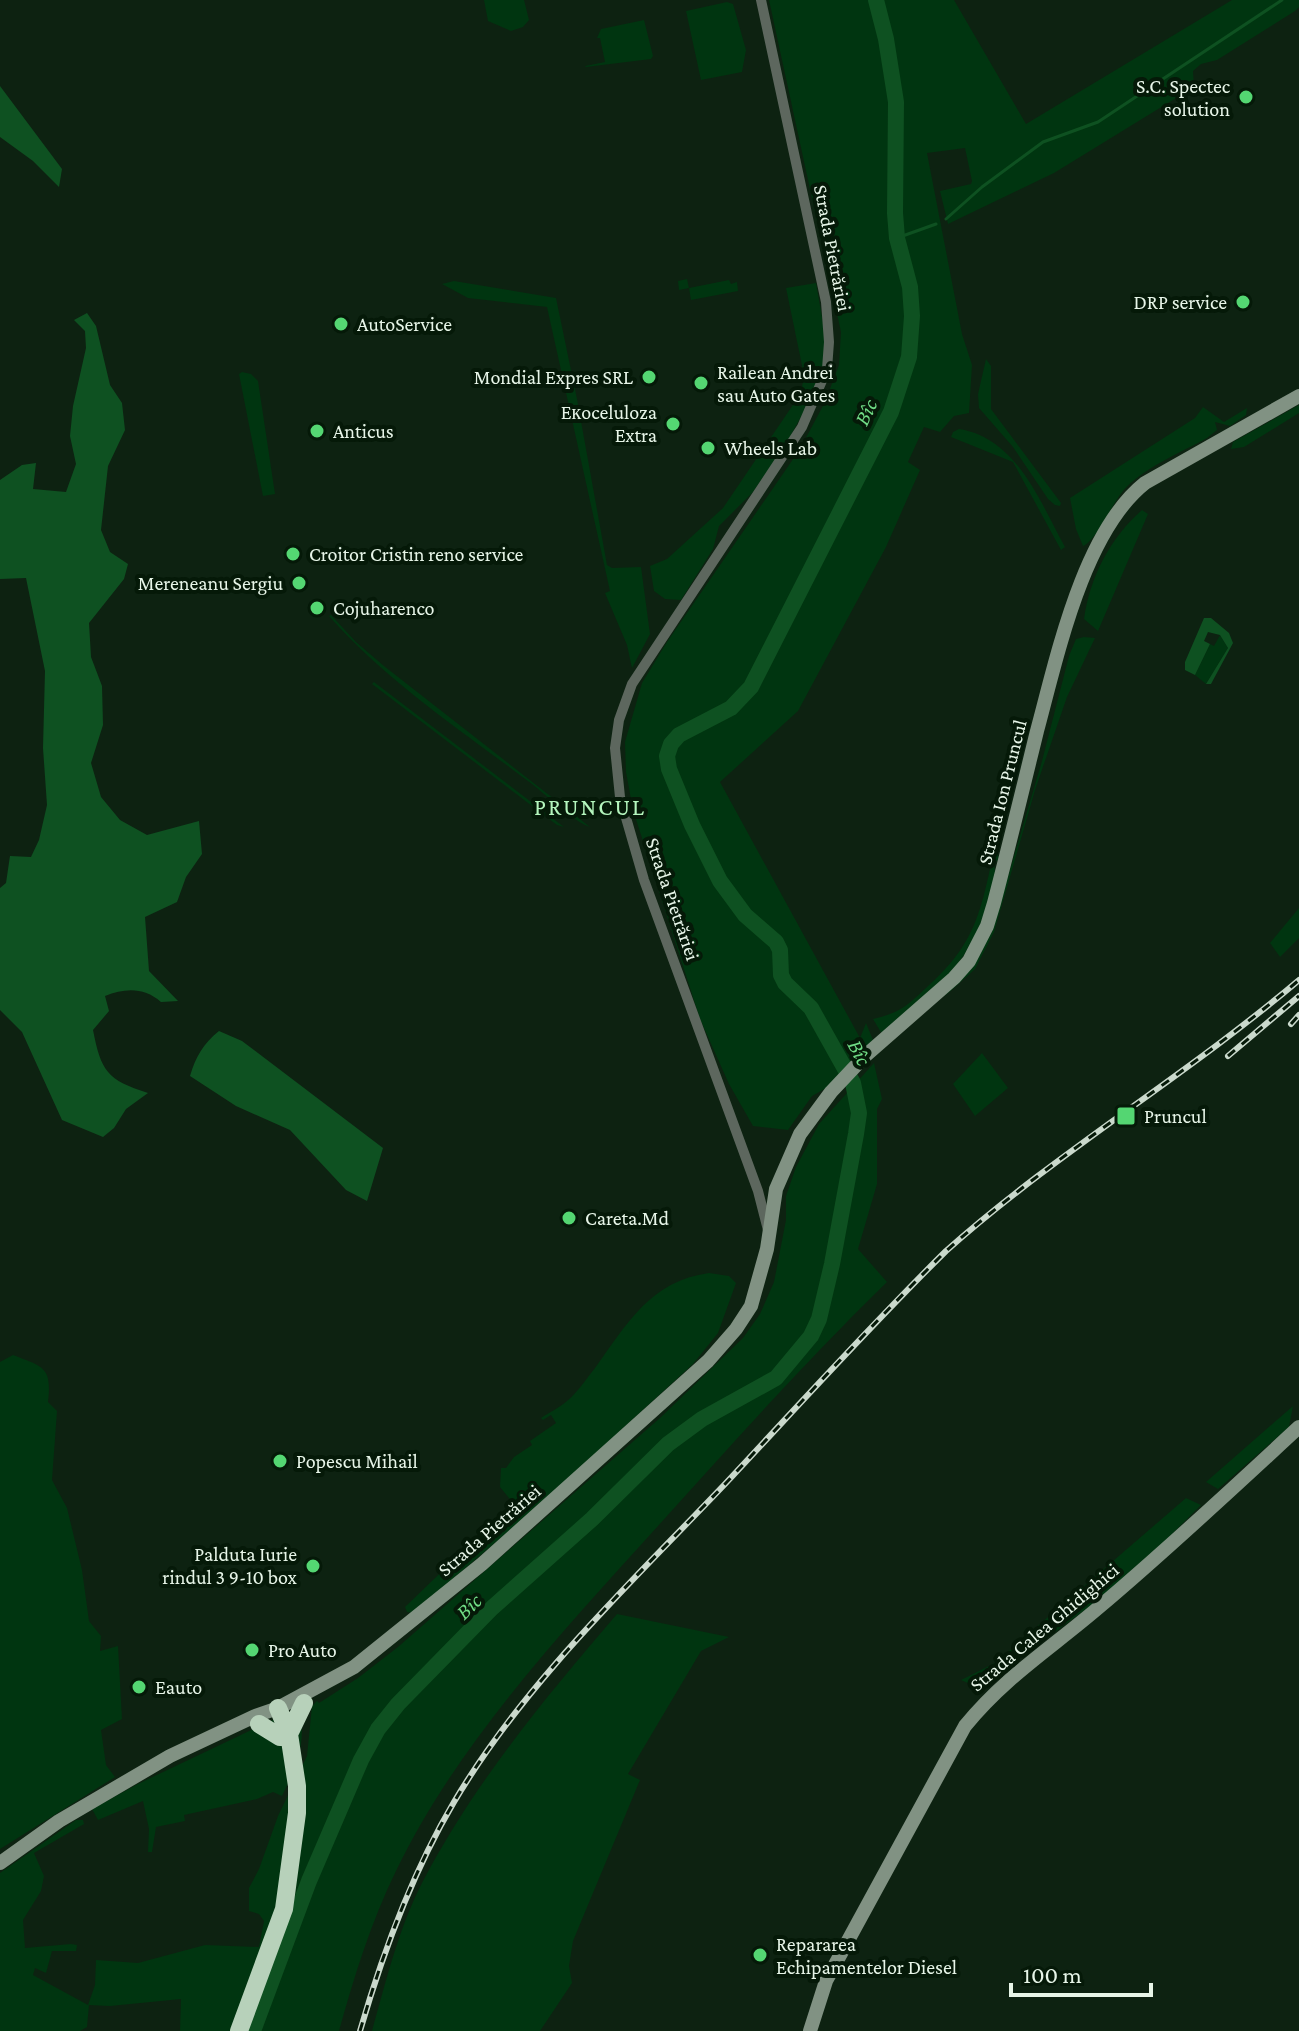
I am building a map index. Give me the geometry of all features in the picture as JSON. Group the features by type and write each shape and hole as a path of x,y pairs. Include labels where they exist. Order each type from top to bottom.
{"highway":[{"path":"284,1736 304,1703"},
{"path":"239,2031 284,1909 297,1813 297,1786 284,1736 272,1715"}],"street":[{"name":"Strada Pietrăriei","path":"0,1863 59,1821 137,1777 172,1765 272,1715 354,1667 482,1564 708,1361 751,1306 768,1232 758,1191 644,880 615,771 619,720 632,684 802,427 827,369 829,342 826,302 761,0"},
{"name":"Strada Ion Pruncul","path":"768,1232 776,1189 800,1134 831,1092 865,1056 954,978 980,942 994,903 1061,640 1087,571 1114,517 1145,483 1299,396"},
{"name":"Strada Calea Ghidighici","path":"810,2031 826,1981 972,1717 1012,1675 1144,1569 1299,1427"},
{"name":"Strada Pietrăriei","path":"272,1715 304,1703 357,1675 398,1641 416,1619"}],"shaded area":[{"path":"484,0 524,0 529,20 523,27 511,31 488,21"},
{"path":"769,0 954,0 1026,124 1232,0 1299,0 1295,11 1217,60 1201,64 1193,71 1194,87 1054,173 948,224 940,191 971,184 965,148 927,153 962,334 972,365 969,413 954,416 940,432 924,427 908,462 920,470 886,547 798,711 720,782 860,1038 866,1023 873,1040 828,1087 812,1096 788,1130 753,1126 729,1084 700,1019 633,810 626,772 625,742 642,683 800,449 825,402 839,365 841,332"},
{"path":"727,2 733,4 746,50 742,72 701,80 686,11"},
{"path":"644,20 653,56 651,59 585,66 605,62 600,38 597,38 601,29"},
{"path":"0,86 62,169 59,187 33,161 0,137"},
{"path":"687,279 689,288 679,290 678,281"},
{"path":"729,280 731,284 737,282 738,291 691,300 689,288"},
{"path":"454,281 556,298 607,565 612,568 641,567 650,634 632,668 627,645 605,593 610,591 547,307 468,298 442,284"},
{"path":"816,283 827,345 824,368 808,404 786,444 753,492 719,526 713,549 681,600 665,599 654,591 650,566 667,559 723,508 801,393 804,375 786,288"},
{"path":"87,313 96,326 110,385 122,403 125,430 108,466 101,530 110,552 128,564 124,579 89,623 91,657 102,686 103,725 91,763 101,797 120,820 147,835 199,821 202,854 186,877 177,902 145,917 149,971 178,1001 161,1002 134,990 112,993 105,996 109,1011 93,1030 99,1055 108,1072 123,1083 148,1093 126,1109 114,1128 103,1137 62,1120 22,1032 0,1010 0,888 6,883 10,856 31,857 39,840 47,805 43,748 45,671 26,578 0,579 0,480 22,465 36,463 33,489 66,492 76,464 70,436 73,406 86,348 85,331 74,320"},
{"path":"986,359 991,366 991,409 1061,503 1060,506 1048,499 1013,447 979,408 978,394"},
{"path":"239,374 251,374 258,381 275,494 263,496"},
{"path":"1299,405 1299,413 1244,447 1231,449 1233,442"},
{"path":"1203,407 1224,422 1247,408 1246,415 1230,426 1215,422 1217,430 1207,438 1151,468 1131,483 1093,537 1083,546 1070,498 1195,418"},
{"path":"959,429 997,445 1011,458 1036,492 1065,547 1061,550 1013,462 951,437"},
{"path":"1142,510 1148,514 1098,631 1084,619 1091,588 1111,546"},
{"path":"331,615 384,666 590,827 400,684 351,640"},
{"path":"1204,618 1211,618 1229,633 1233,643 1211,684 1206,684 1228,648 1220,635 1208,632 1204,641 1210,644 1195,675 1185,670 1185,662"},
{"path":"1220,635 1228,648 1206,684 1195,675 1210,644 1214,646"},
{"path":"1095,638 1067,697 1035,790 994,932 975,969 944,997 977,960 992,931 1069,656 1076,639"},
{"path":"374,682 564,827 557,825 372,684"},
{"path":"995,846 999,858 994,864 993,887 971,944 933,991 882,1034 873,1019 890,1014 913,1000 943,972 967,940 980,907"},
{"path":"1299,908 1299,938 1280,957 1270,943"},
{"path":"219,1031 242,1041 383,1148 367,1201 346,1190 290,1130 236,1106 190,1076 201,1051"},
{"path":"982,1053 1008,1088 975,1116 953,1084"},
{"path":"874,1063 882,1099 877,1109 877,1184 858,1249 887,1282 775,1397 630,1557 555,1641 484,1729 422,1822 396,1871 364,1950 339,2031 180,2031 181,1999 89,2005 87,2027 80,2031 0,2031 0,1873 76,1820 83,1820 84,1824 34,1853 44,1876 41,1891 23,1920 25,1948 71,1944 77,1945 76,1951 52,1951 46,1973 35,1968 33,1975 88,2005 95,1985 96,1960 138,1963 205,1945 259,1947 264,1921 259,1914 249,1911 249,1888 278,1816 307,1756 312,1706 358,1678 398,1647 660,1418 743,1338 760,1314 774,1282 786,1220 786,1196 796,1167 819,1124"},
{"path":"709,1273 729,1276 736,1283 718,1333 693,1364 537,1507 413,1613 407,1612 405,1607 513,1503 500,1487 501,1468 506,1468 514,1457 532,1445 530,1441 556,1423 551,1415 543,1420 541,1418 575,1394 630,1321 655,1295 688,1278"},
{"path":"13,1355 39,1366 47,1375 48,1402 57,1411 52,1480 67,1508 82,1570 89,1621 101,1636 100,1651 118,1646 122,1719 101,1730 106,1765 115,1777 0,1849 0,1362"},
{"path":"1293,1406 1289,1427 1218,1489 1206,1482"},
{"path":"1186,1498 1201,1505 1093,1604 979,1688 961,1680 995,1663"},
{"path":"617,1614 729,1637 701,1651 628,1774 640,1780 573,1941 569,1966 572,1983 540,2031 372,2031 407,1917 443,1845 512,1742"},
{"path":"283,1715 301,1720 302,1730 298,1759 282,1796 273,1792 257,1799 184,1815 185,1821 156,1827 152,1852 148,1852 149,1829 143,1801 98,1820 92,1809 138,1784"}],"waterway":[{"name":"Bîc","path":"253,2031 309,1881 361,1760 378,1729 398,1704 492,1608 592,1519 668,1444 702,1419 776,1378 811,1336 819,1319 856,1134 859,1113 853,1083 811,1008 785,983 776,942 745,915 720,881 692,825 669,769 667,756 671,744 679,735 731,708 751,687 891,412 909,357 912,316 910,287 897,238 895,213 896,102 876,0"},
{"path":"946,219 982,187 1043,142 1098,122 1282,0"},
{"path":"897,238 936,224"}],"railway":[{"path":"360,2031 400,1914 454,1802 513,1716 580,1636 946,1251 1032,1180 1212,1049 1299,980"},
{"path":"1228,1056 1299,996"},
{"path":"1291,1024 1299,1015"}],"place":[{"name":"S.C. Spectec solution","path":"1246,97"},
{"name":"DRP service","path":"1243,302"},
{"name":"AutoService","path":"341,324"},
{"name":"Mondial Expres SRL","path":"649,377"},
{"name":"Railean Andrei sau Auto Gates","path":"701,383"},
{"name":"Eкoceluloza Extra","path":"673,424"},
{"name":"Anticus","path":"317,431"},
{"name":"Wheels Lab","path":"708,448"},
{"name":"Croitor Cristin reno service","path":"293,554"},
{"name":"Mereneanu Sergiu","path":"299,583"},
{"name":"Cojuharenco","path":"317,608"},
{"name":"Pruncul","path":"1126,1116"},
{"name":"Careta.Md","path":"569,1218"},
{"name":"Popescu Mihail","path":"280,1461"},
{"name":"Palduta Iurie rindul 3 9-10 box","path":"313,1566"},
{"name":"Pro Auto","path":"252,1650"},
{"name":"Eauto","path":"139,1687"},
{"name":"Repararea Echipamentelor Diesel","path":"760,1955"}],"district":[{"name":"PRUNCUL","path":"590,807"}]}
